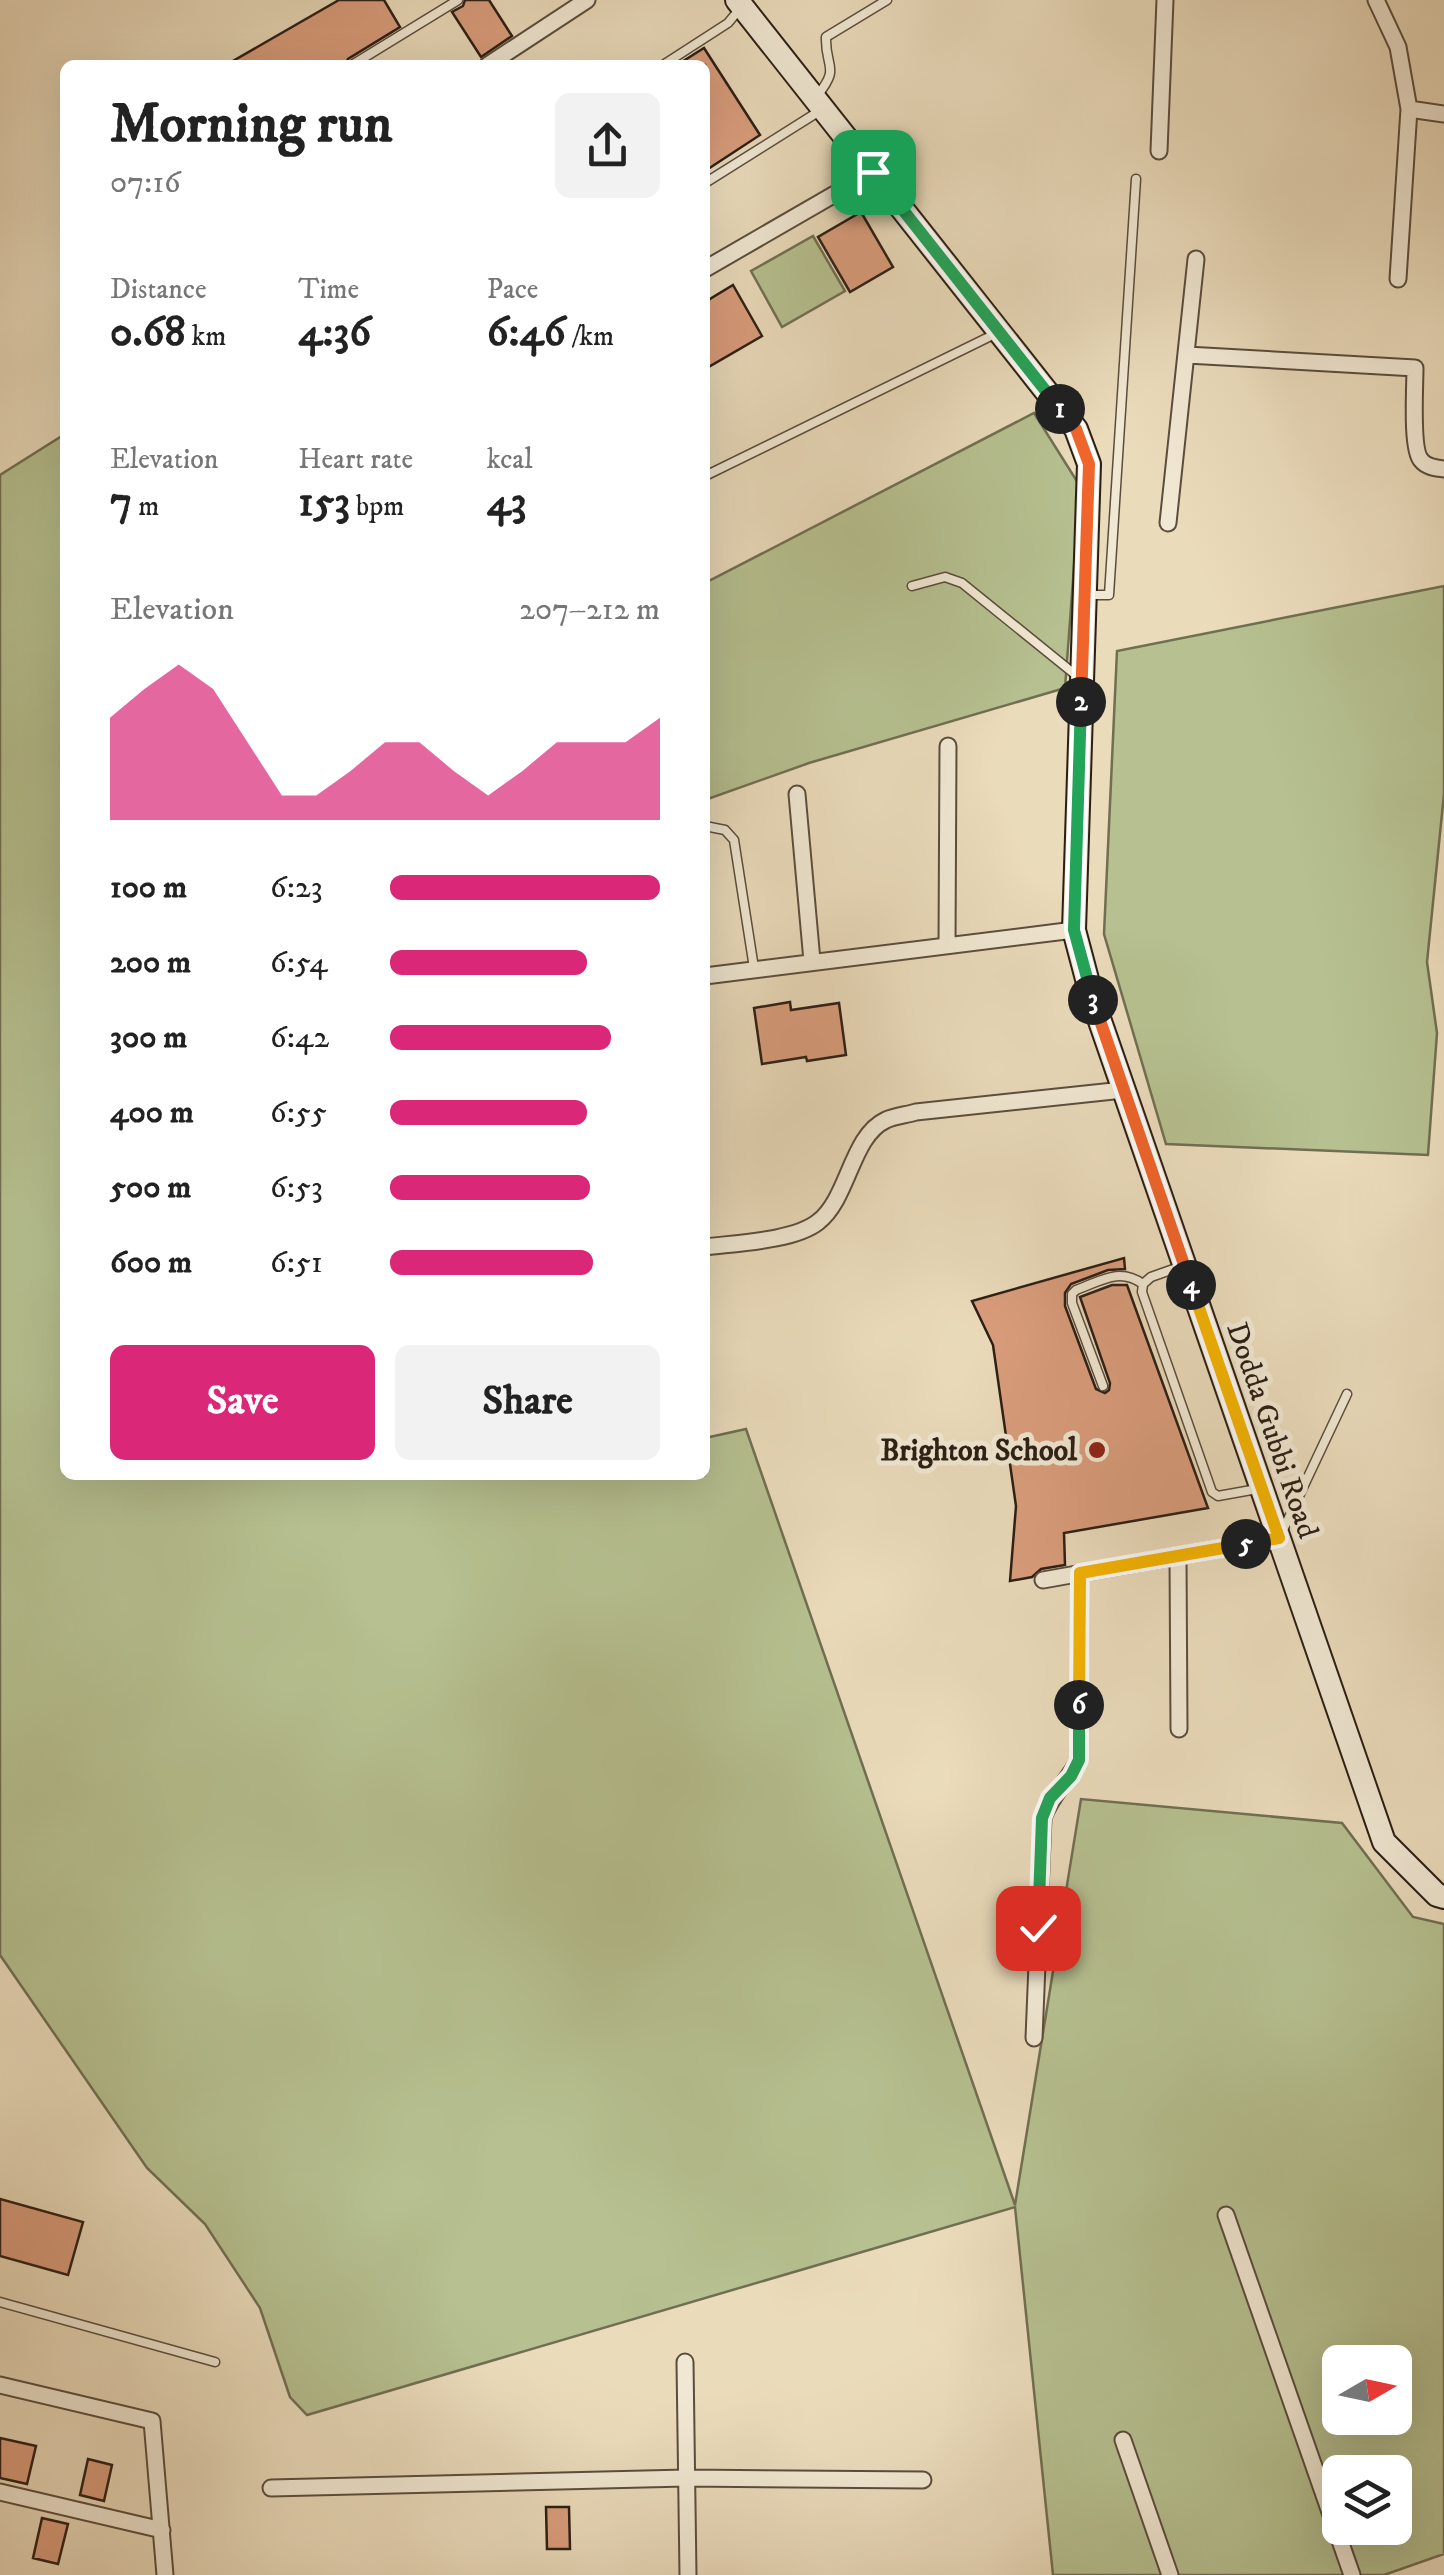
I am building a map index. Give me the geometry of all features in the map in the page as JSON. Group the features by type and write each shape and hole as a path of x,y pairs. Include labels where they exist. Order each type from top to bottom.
{"street":[{"path":"496,60 587,0"},
{"path":"1159,150 1165,0"},
{"path":"1376,0 1398,47 1409,108 1398,279"},
{"name":"Dodda Gubbi Road","path":"744,3 1076,429 1089,464 1074,930 1123,1090 1384,1842 1438,1896 1444,1897"},
{"path":"1409,108 1444,114"},
{"path":"710,266 873,172"},
{"path":"1168,523 1196,259"},
{"path":"1187,355 1415,368 1416,447 1421,461 1444,469"},
{"path":"947,945 948,746"},
{"path":"798,794 812,961"},
{"path":"710,975 1074,930"},
{"path":"710,1247 798,1234 820,1221 839,1195 870,1132 885,1120 916,1112 1123,1090"},
{"path":"1042,1580 1279,1538"},
{"path":"1178,1556 1179,1728"},
{"path":"1034,2038 1042,1818 1050,1798 1071,1776 1079,1760 1080,1573"},
{"path":"1226,2215 1352,2575"},
{"path":"685,2362 688,2575"},
{"path":"0,2385 152,2422 165,2575"},
{"path":"1123,2440 1170,2575"},
{"path":"271,2488 686,2478 924,2480"},
{"path":"0,2492 162,2530"}],"lane":[{"path":"360,60 458,0"},
{"path":"710,180 819,104 832,68 826,37 887,0"},
{"path":"671,60 728,23 744,3"},
{"path":"1085,595 1109,595 1136,179"},
{"path":"710,474 999,332"},
{"path":"912,586 946,577 962,583 1082,680"},
{"path":"710,827 726,830 734,840 754,968"},
{"path":"1184,1265 1151,1276 1142,1284 1142,1292 1212,1492 1218,1496 1261,1488"},
{"path":"1103,1386 1072,1294 1120,1274 1142,1284"},
{"path":"1279,1538 1347,1394"},
{"path":"0,2302 214,2362"}],"green space":[{"path":"813,236 845,291 782,327 751,271"},
{"path":"1034,413 1080,486 1065,688 809,763 710,798 710,580"},
{"path":"60,437 60,1480 710,1480 710,1437 746,1429 1015,2205 1081,1799 1342,1823 1413,1917 1444,1924 1444,2554 1384,2575 1053,2575 1015,2207 307,2415 290,2397 260,2308 205,2224 147,2168 0,1955 0,475"},
{"path":"1444,586 1444,794 1427,962 1437,1033 1428,1155 1166,1144 1104,934 1117,651"}],"building":[{"path":"339,0 384,0 400,27 348,60 235,60"},
{"path":"465,0 489,0 512,36 481,57 452,12 463,6"},
{"path":"704,48 760,135 710,168 710,60 685,60"},
{"path":"861,212 893,267 850,292 818,237"},
{"path":"733,285 762,336 710,366 710,299"},
{"path":"790,1002 791,1010 839,1003 846,1055 762,1064 754,1008"},
{"name":"Brighton School","path":"1124,1258 1125,1269 1108,1270 1071,1284 1065,1293 1065,1306 1096,1389 1105,1393 1110,1383 1080,1297 1112,1285 1127,1285 1208,1508 1064,1533 1065,1565 1010,1581 1016,1506 993,1345 972,1301"},
{"path":"0,2199 83,2222 68,2275 0,2256"},
{"path":"0,2438 36,2446 27,2484 0,2478"},
{"path":"88,2459 112,2465 104,2501 80,2495"},
{"path":"546,2507 569,2507 570,2549 547,2549"},
{"path":"42,2518 68,2524 58,2564 33,2558"}],"place":[{"name":"Brighton School","path":"1097,1450"}],"route":[{"path":"873,172 1076,429 1089,464 1074,930 1092,998 1279,1538 1080,1573 1079,1760 1071,1776 1050,1798 1042,1818 1038,1928"}]}
